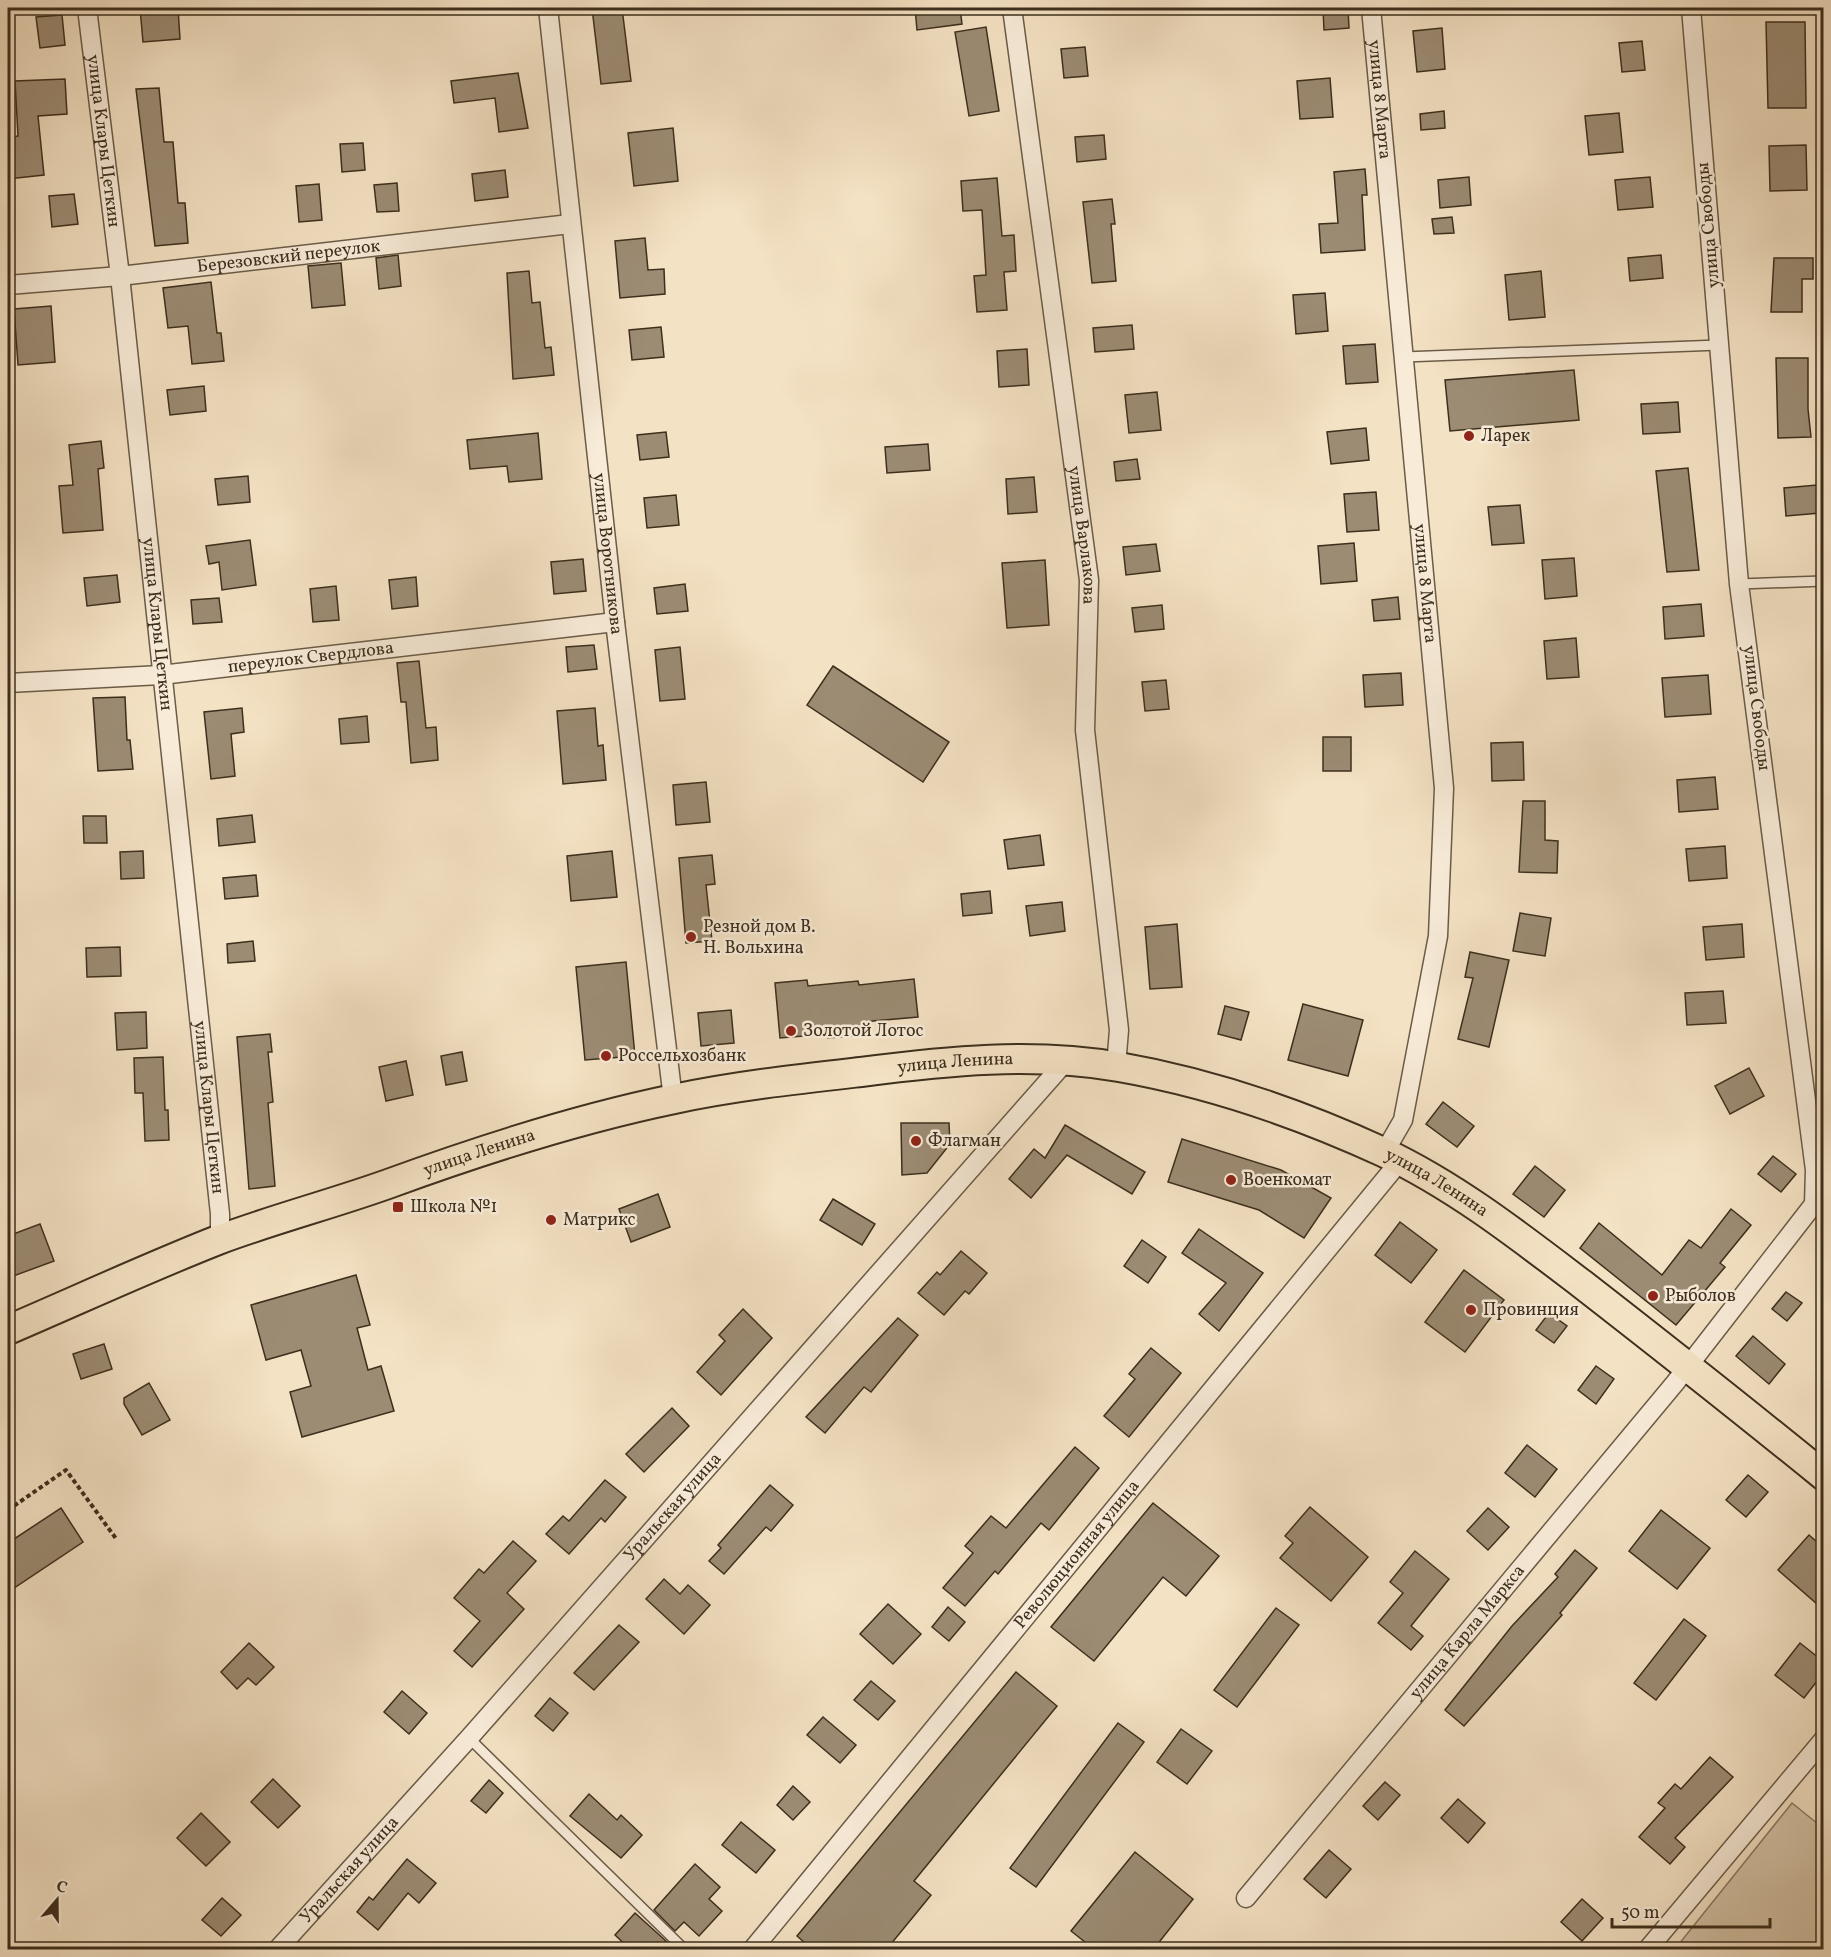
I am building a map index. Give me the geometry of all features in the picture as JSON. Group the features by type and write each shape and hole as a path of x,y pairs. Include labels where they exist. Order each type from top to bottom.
{"main road":[{"name":"улица Ленина","path":"8,1330 220,1239 389,1183 438,1164 551,1130 673,1099 806,1078 961,1060 1066,1061 1116,1066 1207,1085 1293,1113 1392,1157 1462,1197 1522,1239 1689,1366 1824,1476"}],"street":[{"name":"улица Клары Цеткин","path":"87,8 120,276 220,1214 220,1239"},
{"name":"улица Воротникова","path":"549,8 570,224 615,622 673,1099"},
{"name":"улица Варлакова","path":"1012,8 1089,580 1084,730 1119,1030 1116,1066"},
{"name":"улица 8 Марта","path":"1371,8 1444,788 1438,936 1403,1120 1392,1157"},
{"name":"улица Свободы","path":"1689,1366 1814,1204 1815,1170 1739,584 1691,8"},
{"name":"Березовский переулок","path":"8,285 120,276 570,224"},
{"name":"переулок Свердлова","path":"8,683 161,675 615,622"},
{"name":"Уральская улица","path":"277,1950 469,1738 1066,1061"},
{"name":"Революционная улица","path":"752,1950 1392,1157"},
{"name":"улица Карла Маркса","path":"1246,1898 1689,1366"},
{"path":"1647,1950 1750,1835 1824,1739"}],"lane":[{"path":"1404,357 1719,345"},
{"path":"1739,584 1824,581"},
{"path":"469,1738 685,1950"}],"path":[{"path":"8,1510 66,1470 117,1540"}],"shaded area":[{"path":"1792,1803 1823,1828 1823,1949 1675,1949"}],"building":[{"path":"140,8 178,8 180,39 143,42"},
{"path":"592,8 622,8 631,81 601,84"},
{"path":"915,8 960,8 962,24 917,30"},
{"path":"1348,8 1349,28 1324,30 1323,9"},
{"path":"62,15 65,45 40,48 36,17"},
{"path":"1766,22 1805,22 1806,108 1768,108"},
{"path":"986,27 999,111 969,116 955,32"},
{"path":"1442,28 1445,69 1417,72 1413,31"},
{"path":"1642,41 1645,70 1622,72 1619,43"},
{"path":"1085,47 1088,76 1064,78 1061,49"},
{"path":"518,73 528,128 499,132 495,98 454,103 451,81"},
{"path":"1330,78 1333,117 1300,119 1297,81"},
{"path":"65,79 67,114 38,116 44,175 8,179 8,137 18,136 15,81"},
{"path":"159,88 164,142 173,142 178,203 185,203 188,243 155,246 136,89"},
{"path":"1444,111 1445,128 1421,130 1420,114"},
{"path":"1619,113 1623,152 1589,155 1585,116"},
{"path":"673,128 678,181 634,186 628,133"},
{"path":"1104,135 1106,159 1077,162 1075,137"},
{"path":"363,143 365,170 342,172 340,144"},
{"path":"1806,145 1807,190 1770,191 1769,146"},
{"path":"1365,169 1367,195 1362,195 1365,250 1321,253 1319,224 1338,223 1334,172"},
{"path":"505,170 508,197 475,201 472,174"},
{"path":"1469,177 1471,205 1440,208 1438,180"},
{"path":"1650,177 1653,207 1618,210 1615,180"},
{"path":"997,178 1002,236 1014,235 1016,271 1004,272 1007,310 977,312 974,276 986,275 982,210 963,211 961,181"},
{"path":"397,183 399,211 377,212 374,185"},
{"path":"319,184 322,220 299,222 296,186"},
{"path":"74,194 78,224 52,227 49,196"},
{"path":"1112,199 1115,224 1111,224 1116,281 1092,283 1083,202"},
{"path":"1452,217 1454,233 1434,234 1432,219"},
{"path":"645,238 648,270 664,269 665,294 620,298 615,241"},
{"path":"398,255 401,286 379,289 376,258"},
{"path":"1661,255 1663,278 1630,281 1628,258"},
{"path":"1774,258 1813,258 1813,279 1802,279 1802,312 1771,312"},
{"path":"341,263 345,305 312,308 308,266"},
{"path":"529,271 532,303 540,302 545,348 551,347 554,375 513,379 507,273"},
{"path":"1541,271 1545,317 1509,320 1505,275"},
{"path":"211,282 217,333 221,333 224,361 192,364 188,326 168,328 163,288"},
{"path":"1325,293 1328,331 1296,334 1293,295"},
{"path":"51,306 55,362 18,365 14,309"},
{"path":"1132,325 1134,349 1095,352 1093,328"},
{"path":"661,327 664,357 632,360 629,330"},
{"path":"1375,344 1378,382 1346,384 1343,346"},
{"path":"1027,349 1029,385 999,387 997,351"},
{"path":"1776,358 1808,358 1808,409 1811,437 1778,438"},
{"path":"1574,370 1579,420 1450,431 1445,380"},
{"path":"204,386 206,411 170,415 167,390"},
{"path":"1157,392 1161,430 1129,433 1125,395"},
{"path":"1678,402 1680,432 1643,434 1641,404"},
{"path":"1366,428 1369,460 1331,464 1327,432"},
{"path":"666,432 669,457 640,460 637,435"},
{"path":"538,433 542,479 509,482 507,466 470,469 467,440"},
{"path":"101,441 104,468 98,469 103,530 63,533 59,486 73,485 69,445"},
{"path":"928,444 930,470 887,473 885,447"},
{"path":"1137,459 1140,479 1116,481 1114,462"},
{"path":"1688,468 1699,570 1667,572 1656,471"},
{"path":"248,476 250,502 218,505 215,479"},
{"path":"1034,477 1037,512 1008,514 1006,479"},
{"path":"1817,485 1820,513 1786,516 1784,488"},
{"path":"1376,492 1379,530 1347,532 1344,494"},
{"path":"676,495 679,525 647,528 644,498"},
{"path":"1520,505 1524,543 1492,545 1488,507"},
{"path":"250,540 256,585 222,590 219,562 209,564 206,546"},
{"path":"1354,543 1357,581 1321,584 1318,546"},
{"path":"1156,544 1160,571 1126,575 1123,547"},
{"path":"1574,558 1577,596 1545,599 1542,560"},
{"path":"583,559 586,591 554,594 551,562"},
{"path":"1045,560 1049,625 1007,628 1002,563"},
{"path":"117,575 120,602 87,606 84,578"},
{"path":"416,577 418,606 392,609 389,580"},
{"path":"685,584 688,611 657,614 654,588"},
{"path":"336,586 339,620 313,622 310,589"},
{"path":"1398,597 1400,619 1374,621 1372,600"},
{"path":"219,598 222,622 193,624 191,600"},
{"path":"1701,604 1704,636 1665,639 1663,607"},
{"path":"1162,605 1164,629 1135,632 1132,608"},
{"path":"1576,638 1579,677 1547,679 1544,641"},
{"path":"594,645 597,669 568,672 566,647"},
{"path":"680,647 685,699 660,701 655,650"},
{"path":"419,661 426,728 436,727 438,760 411,763 406,702 401,702 397,663"},
{"path":"833,666 949,742 923,782 807,705"},
{"path":"1401,673 1403,705 1365,707 1363,675"},
{"path":"1708,675 1711,714 1665,717 1662,678"},
{"path":"1166,680 1169,709 1145,711 1142,682"},
{"path":"125,697 127,740 130,740 133,769 98,771 93,698"},
{"path":"242,708 244,732 231,734 235,776 211,779 204,712"},
{"path":"595,708 598,746 603,745 606,780 563,784 557,711"},
{"path":"367,716 369,742 341,744 339,719"},
{"path":"1323,737 1351,737 1351,771 1323,771"},
{"path":"1523,742 1524,780 1492,781 1491,743"},
{"path":"1715,777 1718,809 1679,812 1677,780"},
{"path":"706,782 710,822 676,825 673,785"},
{"path":"1523,801 1545,801 1545,840 1558,841 1557,873 1519,872"},
{"path":"252,815 255,842 219,846 217,819"},
{"path":"83,816 106,816 107,843 84,843"},
{"path":"1040,835 1044,865 1008,869 1004,840"},
{"path":"1725,846 1727,878 1689,881 1686,849"},
{"path":"143,851 144,878 121,879 120,852"},
{"path":"612,851 617,897 571,901 567,856"},
{"path":"712,855 715,884 706,885 712,941 686,943 679,858"},
{"path":"256,875 258,896 225,899 223,878"},
{"path":"990,891 992,913 963,916 961,894"},
{"path":"1062,902 1065,931 1030,936 1026,906"},
{"path":"1520,913 1551,918 1545,956 1513,951"},
{"path":"1177,924 1182,987 1150,989 1145,927"},
{"path":"1742,924 1744,957 1706,960 1703,927"},
{"path":"253,941 255,961 228,963 227,944"},
{"path":"120,947 121,976 87,977 86,948"},
{"path":"1470,952 1509,960 1489,1047 1458,1039 1473,978 1465,977"},
{"path":"626,962 635,1056 585,1060 576,967"},
{"path":"914,979 918,1017 862,1022 864,1035 828,1038 828,1034 780,1038 775,983 807,980 808,986 858,981 859,985"},
{"path":"1723,991 1726,1023 1687,1025 1685,993"},
{"path":"1303,1004 1363,1020 1348,1076 1288,1060"},
{"path":"1225,1006 1249,1012 1241,1040 1218,1034"},
{"path":"731,1010 734,1043 701,1046 698,1013"},
{"path":"146,1012 147,1048 117,1050 115,1013"},
{"path":"270,1034 272,1052 268,1052 273,1102 268,1103 275,1186 249,1189 237,1037"},
{"path":"462,1052 467,1081 446,1085 441,1056"},
{"path":"163,1057 165,1110 168,1110 169,1140 145,1141 143,1093 135,1093 134,1058"},
{"path":"406,1061 413,1095 386,1101 379,1067"},
{"path":"1749,1068 1764,1096 1730,1114 1715,1086"},
{"path":"1443,1102 1474,1126 1457,1147 1426,1124"},
{"path":"901,1123 949,1123 950,1144 927,1173 902,1175"},
{"path":"1065,1125 1145,1172 1132,1194 1067,1155 1031,1198 1009,1179 1034,1149 1045,1158"},
{"path":"1182,1139 1281,1170 1331,1198 1304,1238 1259,1210 1168,1182"},
{"path":"1773,1156 1796,1174 1781,1192 1758,1174"},
{"path":"1535,1166 1565,1190 1544,1217 1513,1194"},
{"path":"658,1194 670,1227 631,1242 619,1209"},
{"path":"833,1199 875,1224 862,1245 820,1220"},
{"path":"1731,1209 1751,1225 1720,1263 1725,1267 1676,1325 1580,1248 1599,1223 1662,1275 1689,1240 1701,1248"},
{"path":"1400,1222 1437,1250 1411,1283 1375,1255"},
{"path":"40,1224 54,1261 8,1278 8,1236"},
{"path":"1199,1229 1263,1273 1219,1331 1199,1314 1226,1283 1182,1253"},
{"path":"1142,1240 1166,1257 1148,1283 1124,1266"},
{"path":"961,1251 987,1273 969,1294 965,1291 944,1315 918,1293 937,1272 940,1275"},
{"path":"1464,1270 1504,1300 1465,1352 1425,1322"},
{"path":"356,1275 370,1325 357,1328 368,1370 381,1366 394,1411 302,1437 290,1392 311,1386 301,1350 266,1360 251,1305"},
{"path":"1786,1292 1802,1303 1787,1321 1772,1309"},
{"path":"743,1309 772,1338 721,1395 697,1372 725,1341 719,1335"},
{"path":"1549,1313 1567,1326 1554,1343 1536,1330"},
{"path":"898,1318 918,1335 871,1392 864,1387 825,1433 806,1417"},
{"path":"1753,1336 1785,1364 1769,1384 1736,1356"},
{"path":"104,1344 112,1369 81,1379 73,1354"},
{"path":"1151,1348 1181,1373 1129,1437 1104,1416 1135,1379 1129,1374"},
{"path":"1596,1366 1614,1379 1596,1404 1578,1390"},
{"path":"149,1383 170,1420 142,1435 124,1404 124,1398"},
{"path":"672,1408 689,1426 644,1472 626,1454"},
{"path":"1527,1445 1557,1469 1535,1497 1505,1473"},
{"path":"1075,1447 1099,1468 1049,1530 1041,1523 998,1574 995,1571 965,1606 943,1588 973,1553 965,1546 991,1516 1006,1528"},
{"path":"1748,1475 1768,1492 1746,1517 1726,1500"},
{"path":"605,1480 626,1497 605,1522 601,1518 569,1554 546,1534 563,1516 569,1521"},
{"path":"770,1485 793,1505 771,1531 766,1527 724,1574 709,1561 721,1548 718,1545"},
{"path":"1153,1503 1219,1556 1186,1596 1163,1577 1094,1661 1051,1627"},
{"path":"1310,1507 1368,1557 1331,1601 1280,1558 1293,1543 1285,1536"},
{"path":"61,1508 83,1542 8,1592 8,1543"},
{"path":"1488,1508 1509,1527 1488,1550 1467,1531"},
{"path":"1661,1510 1710,1548 1677,1589 1629,1551"},
{"path":"1809,1535 1824,1548 1824,1610 1778,1570"},
{"path":"513,1541 536,1561 507,1593 524,1609 472,1667 454,1651 480,1621 454,1598 479,1569 484,1573"},
{"path":"1575,1550 1597,1568 1560,1613 1562,1615 1464,1726 1445,1710 1512,1626 1558,1577 1555,1574"},
{"path":"1415,1551 1449,1579 1411,1626 1423,1636 1411,1650 1378,1623 1403,1593 1390,1582"},
{"path":"664,1579 680,1594 688,1585 710,1605 684,1634 646,1599"},
{"path":"888,1604 921,1634 893,1664 860,1634"},
{"path":"948,1607 965,1622 949,1641 932,1627"},
{"path":"1276,1608 1299,1625 1237,1707 1214,1690"},
{"path":"1684,1619 1706,1636 1656,1700 1634,1683"},
{"path":"619,1625 639,1642 594,1690 574,1673"},
{"path":"249,1643 274,1667 256,1685 248,1678 237,1689 221,1672"},
{"path":"1800,1643 1824,1662 1824,1672 1804,1698 1775,1675"},
{"path":"1016,1672 1057,1706 914,1881 931,1895 886,1950 813,1950 797,1936"},
{"path":"871,1681 895,1701 878,1720 854,1700"},
{"path":"402,1691 427,1713 409,1734 384,1712"},
{"path":"550,1698 568,1713 553,1731 535,1716"},
{"path":"823,1717 856,1745 840,1763 807,1735"},
{"path":"1118,1723 1144,1742 1036,1887 1010,1868"},
{"path":"1181,1729 1212,1751 1187,1784 1157,1762"},
{"path":"1710,1757 1733,1777 1675,1838 1685,1847 1670,1864 1639,1837 1665,1808 1658,1803 1675,1784 1681,1789"},
{"path":"273,1779 300,1806 278,1828 251,1802"},
{"path":"489,1780 503,1793 486,1813 471,1801"},
{"path":"1385,1782 1400,1795 1378,1820 1363,1806"},
{"path":"793,1786 810,1802 793,1820 777,1805"},
{"path":"589,1794 617,1820 621,1815 642,1835 621,1858 570,1816"},
{"path":"1458,1799 1485,1823 1468,1843 1441,1818"},
{"path":"201,1813 230,1842 206,1866 177,1838"},
{"path":"741,1822 775,1850 756,1873 722,1845"},
{"path":"1329,1850 1351,1869 1326,1898 1304,1879"},
{"path":"1135,1852 1193,1899 1153,1950 1095,1950 1071,1931"},
{"path":"407,1859 436,1883 419,1903 408,1893 378,1930 357,1912 369,1897 373,1900"},
{"path":"695,1864 720,1887 709,1899 722,1911 699,1936 684,1922 675,1931 654,1910"},
{"path":"222,1898 241,1915 221,1936 202,1920"},
{"path":"1582,1899 1603,1918 1582,1941 1561,1922"},
{"path":"635,1913 666,1941 659,1950 631,1950 615,1935"}],"place":[{"name":"Ларек","path":"1469,436"},
{"name":"Резной дом В. Н. Вольхина","path":"691,937"},
{"name":"Золотой Лотос","path":"791,1031"},
{"name":"Россельхозбанк","path":"606,1056"},
{"name":"Флагман","path":"916,1141"},
{"name":"Военкомат","path":"1231,1180"},
{"name":"Школа №1","path":"398,1207"},
{"name":"Матрикс","path":"551,1220"},
{"name":"Рыболов","path":"1653,1296"},
{"name":"Провинция","path":"1471,1310"}]}
